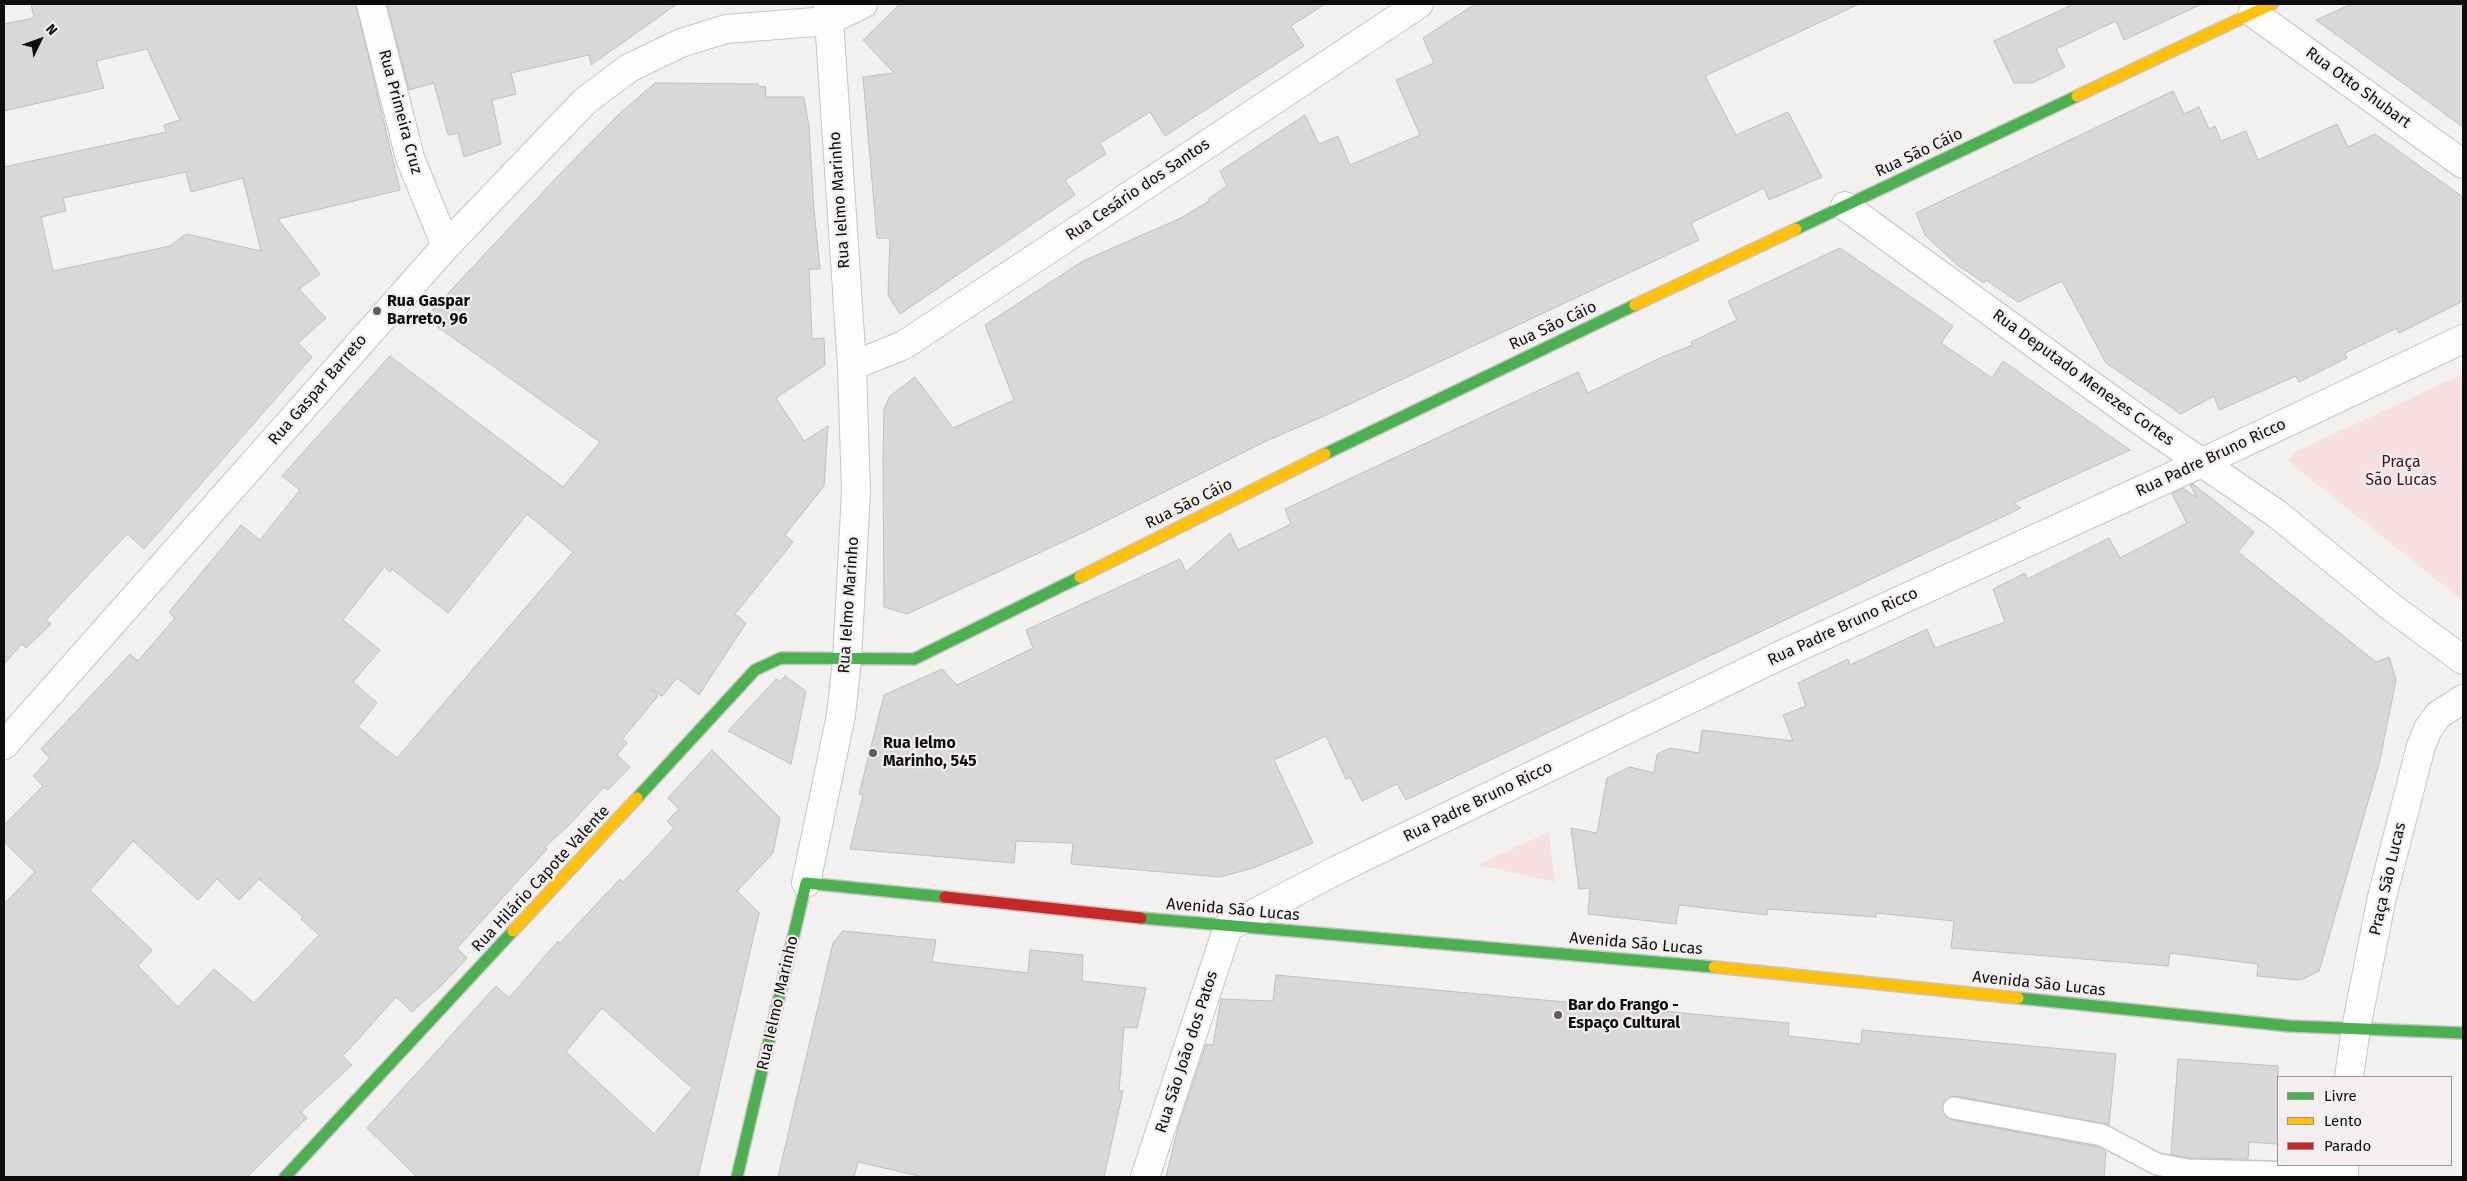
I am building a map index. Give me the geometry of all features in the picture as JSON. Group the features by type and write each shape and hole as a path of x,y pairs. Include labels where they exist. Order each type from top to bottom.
{"street":[{"name":"Rua Primeira Cruz","path":"371,4 410,158 446,246"},
{"path":"828,13 863,4"},
{"name":"Rua Cesário dos Santos","path":"852,366 904,345 1419,4"},
{"name":"Rua Otto Shubart","path":"2263,8 2463,164"},
{"name":"Rua São Cáio","path":"847,660 914,659 1430,402 2263,8"},
{"name":"Rua Gaspar Barreto","path":"4,745 446,246 585,101 629,68 681,43 726,29 764,14 828,13"},
{"name":"Rua Ielmo Marinho","path":"737,1177 806,883 841,715 847,660 856,492 852,366 828,13"},
{"name":"Rua Deputado Menezes Cortes","path":"1845,206 2130,414 2278,514 2391,606 2463,660"},
{"name":"Rua Padre Bruno Ricco","path":"1228,926 1338,869 1781,655 2201,463 2463,339"},
{"name":"Rua Hilário Capote Valente","path":"285,1177 755,670 781,658 847,660"},
{"name":"Praça São Lucas","path":"2349,1076 2356,1028 2382,897 2421,746 2428,729 2438,715 2463,699"},
{"name":"Avenida São Lucas","path":"806,883 1228,926 1773,972 2289,1026 2463,1033"},
{"name":"Rua São João dos Patos","path":"1145,1177 1228,926"}],"lane":[{"path":"1954,1108 2102,1135 2156,1164 2187,1170 2344,1172"}],"green space":[{"name":"Praça São Lucas","path":"2463,374 2463,601 2288,461 2295,452"},
{"path":"1549,832 1555,882 1478,865"}],"building":[{"path":"31,4 356,4 400,190 278,219 320,274 299,289 326,318 298,343 312,357 144,549 127,534 46,620 51,624 26,648 22,644 4,664 4,167 166,132 164,125 180,120 147,49 96,61 104,88 4,111 4,24 34,18","holes":["186,172 191,192 243,178 261,251 186,234 170,246 53,271 41,217 66,211 63,198"]},
{"path":"387,4 677,4 591,65 589,55 511,73 516,94 492,100 501,144 464,157 458,133 448,135 434,83 409,90"},
{"path":"900,4 1325,4 1291,26 1304,46 1165,136 1150,112 1100,143 1106,154 1065,180 1075,195 900,314 888,295 890,238 877,238 863,77 894,73 863,40"},
{"path":"1475,4 1859,4 1705,76 1736,135 1788,112 1822,177 1769,200 1764,188 1691,223 1699,240 1322,417 1266,441 1084,532 907,614 884,607 884,409 890,396 915,377 953,428 1014,400 985,325 1083,261 1181,218 1209,201 1208,199 1227,186 1220,171 1305,115 1319,144 1338,136 1350,165 1420,135 1396,80 1434,63 1423,38"},
{"path":"2074,4 2202,4 2124,40 2116,21 2056,49 2065,67 2032,83 2014,83 1994,41"},
{"path":"2352,4 2463,4 2463,127 2316,20"},
{"path":"655,83 758,84 758,86 766,87 765,97 804,97 809,127 820,269 809,269 812,339 824,338 825,365 776,398 804,441 828,426 824,486 785,535 793,542 735,614 746,623 699,695 677,678 662,696 651,689 658,696 622,739 627,743 617,755 630,767 608,790 604,787 570,824 545,847 547,849 457,948 467,958 443,984 412,1012 396,997 343,1056 352,1065 301,1112 307,1118 247,1177 4,1177 4,904 35,872 4,842 4,825 43,786 33,776 50,758 41,749 130,654 138,661 175,618 169,612 241,525 260,540 300,490 282,476 390,356 563,487 600,442 425,318 557,177 619,114","holes":["527,514 573,552 397,758 358,727 377,703 353,682 380,650 343,620 384,567 390,572 392,569 448,613","133,841 198,900 217,879 239,900 259,879 303,917 301,919 319,935 254,1003 214,969 178,1007 138,966 152,950 90,890"]},
{"path":"2173,91 2184,114 2199,107 2209,129 2215,126 2221,141 2246,131 2258,160 2337,124 2348,147 2375,134 2463,197 2463,301 2399,333 2397,328 2345,353 2347,358 2299,382 2296,376 2219,410 2214,396 2181,414 2106,363 2062,281 2018,302 1986,280 1984,283 1956,264 1925,235 1916,213"},
{"path":"1840,248 1953,326 1941,343 1992,378 2003,361 2130,450 2014,503 2021,508 1406,800 1397,784 1362,801 1350,777 1346,779 1326,736 1274,760 1313,843 1253,868 1220,877 1071,864 1073,843 1016,841 1014,863 850,849 863,795 859,794 884,695 942,669 957,685 1033,648 1026,630 1180,559 1186,572 1230,533 1238,550 1291,524 1285,509 1578,372 1588,393 1660,358 1692,345 1691,342 1737,320 1728,301"},
{"path":"2193,484 2254,532 2238,552 2376,662 2389,657 2396,680 2379,764 2319,971 2298,980 2257,976 2258,964 2170,953 2168,966 1951,948 1954,921 1876,913 1876,917 1768,909 1767,915 1679,905 1676,924 1588,914 1590,888 1579,889 1571,828 1597,833 1607,778 1630,767 1654,773 1657,754 1670,748 1699,753 1702,730 1793,741 1783,715 1806,706 1798,683 1848,659 1850,665 1927,629 1935,648 2005,622 1993,589 2025,573 2027,579 2109,538 2120,558 2187,523 2172,494 2183,488 2197,498 2190,485"},
{"path":"785,676 806,691 791,764 728,731 776,679 780,682"},
{"path":"712,750 780,818 773,853 737,891 759,913 698,1177 417,1177 367,1128 496,986 509,998 558,941 560,943 620,879 623,882 674,828 667,821 679,809 668,798","holes":["602,1008 692,1088 654,1134 566,1052"]},
{"path":"843,931 936,940 932,962 1028,973 1030,950 1083,955 1082,981 1146,988 1137,1028 1124,1027 1119,1091 1123,1091 1104,1177 923,1177 858,1162 854,1177 778,1177 833,943"},
{"path":"1276,975 1789,1023 1788,1036 1861,1044 1862,1030 2116,1054 2109,1125 1956,1096 1945,1100 1942,1106 1946,1117 1952,1120 2098,1147 2106,1152 2104,1177 1166,1177 1178,1128 1206,1044 1213,1045 1221,999 1273,1001"},
{"path":"2178,1059 2278,1066 2277,1144 2249,1142 2248,1159 2188,1158 2171,1154"}],"traffic: fast":[{"path":"1796,229 2077,96"},
{"path":"1325,454 1635,305"},
{"path":"637,798 755,670 781,658 914,659 1080,577"},
{"path":"737,1177 806,883 945,897"},
{"path":"1141,918 1714,967"},
{"path":"285,1177 513,931"},
{"path":"2018,998 2289,1026 2463,1033"}],"traffic: slow":[{"path":"2077,96 2272,4"},
{"path":"1635,305 1796,229"},
{"path":"1080,577 1325,454"},
{"path":"513,931 637,798"},
{"path":"1714,967 2018,998"}],"traffic: jam":[{"path":"945,897 1141,918"}],"place":[{"name":"Rua Gaspar Barreto, 96","path":"377,311"},
{"name":"Rua Ielmo Marinho, 545","path":"873,753"},
{"name":"Bar do Frango - Espaço Cultural","path":"1558,1015"}]}
